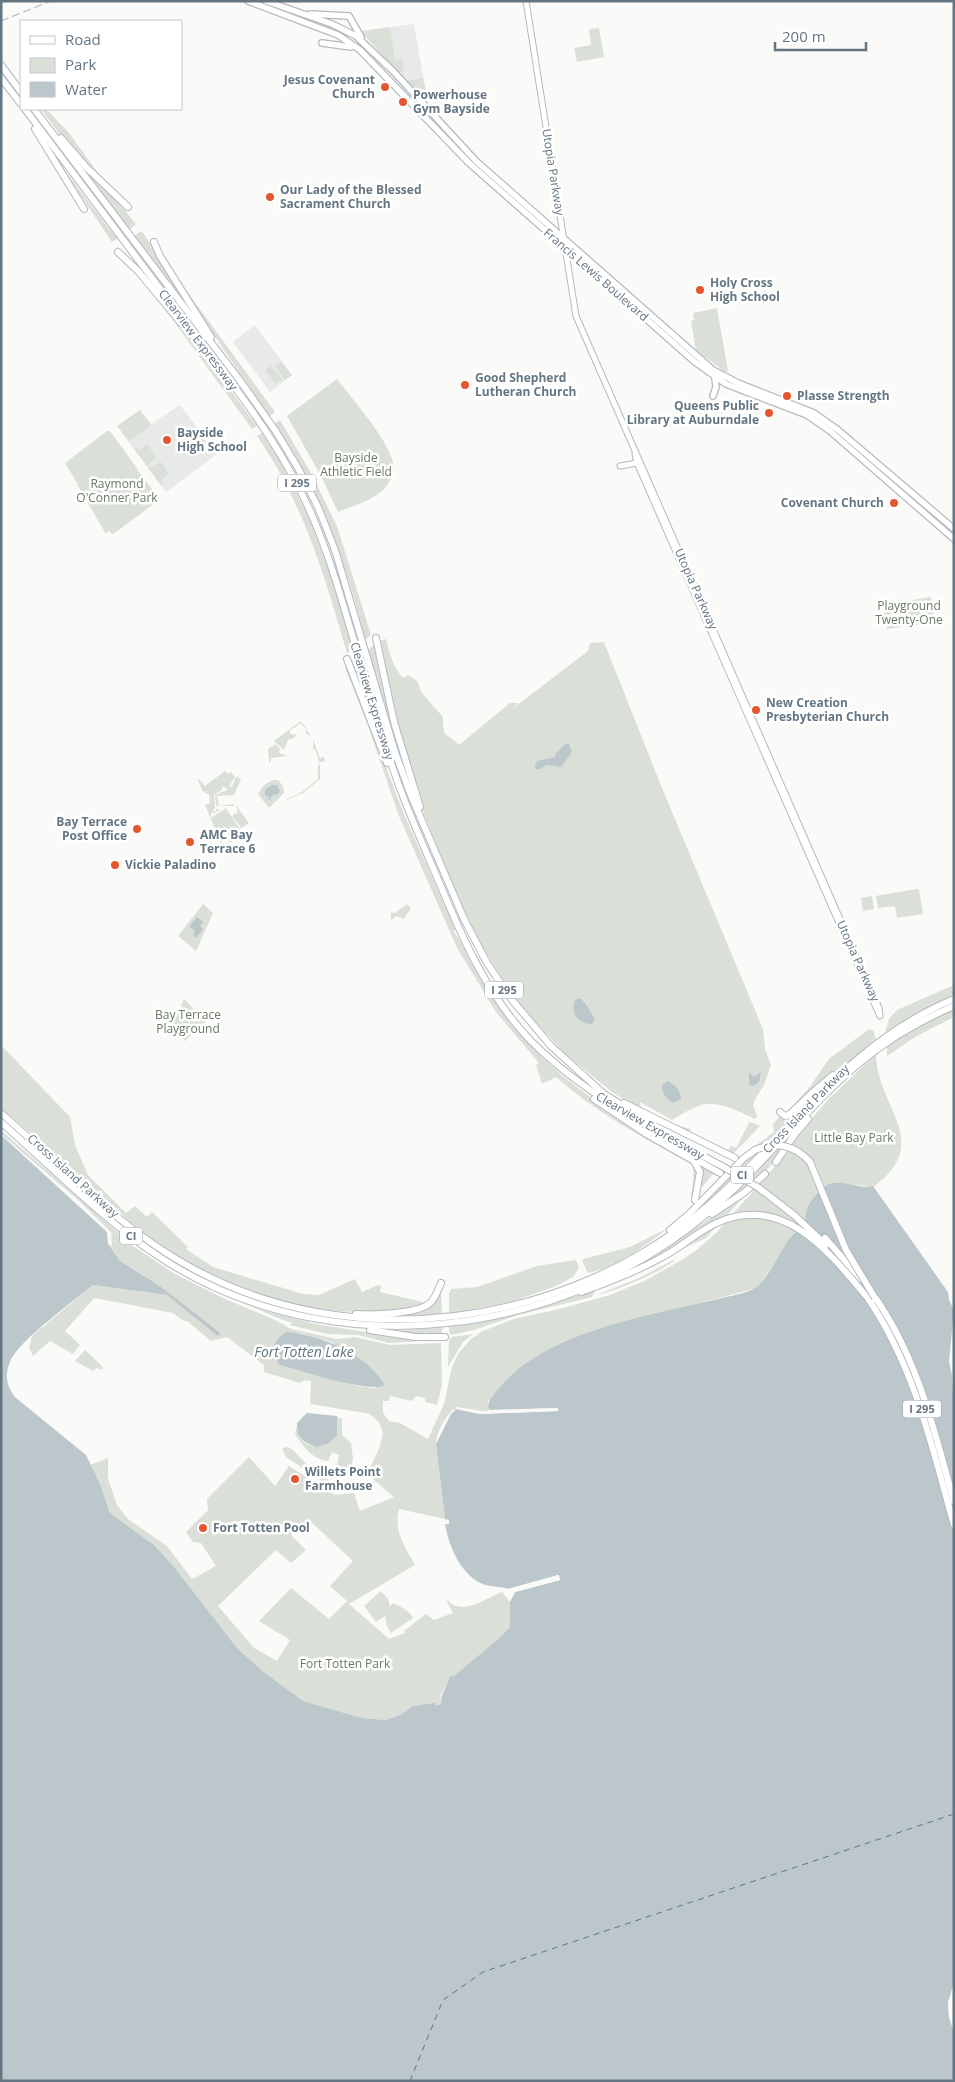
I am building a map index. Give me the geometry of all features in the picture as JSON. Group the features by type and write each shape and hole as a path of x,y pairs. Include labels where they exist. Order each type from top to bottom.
{"highway":[{"path":"1,65 20,90"},
{"path":"3,80 20,104"},
{"path":"24,110 84,209"},
{"name":"Clearview Expressway","path":"24,110 214,359 280,453 301,492 320,533 332,568 395,774 454,918 477,966 489,986 534,1044 572,1077 607,1103 723,1164"},
{"path":"36,110 86,167 128,207"},
{"name":"Clearview Expressway","path":"36,110 238,378 283,443 318,507 342,571 402,772 474,941 512,1000 551,1046 604,1094 637,1116 723,1164 795,1213 841,1255 873,1300"},
{"path":"154,242 160,256 238,378"},
{"path":"118,252 138,271 214,359"},
{"path":"376,638 400,743 443,872"},
{"path":"347,659 401,798 454,918"},
{"name":"Cross Island Parkway","path":"450,1320 526,1301 588,1279 644,1252 702,1211 742,1175 833,1080 874,1044 911,1020 954,999"},
{"name":"Cross Island Parkway","path":"1,1122 124,1232 176,1268 216,1289 258,1305 292,1315 340,1324 376,1327 442,1321 522,1308 559,1297 600,1280 644,1257 681,1234 734,1190 826,1094 857,1065 904,1031 954,1006"},
{"path":"534,1044 562,1073 597,1101 648,1135 720,1174"},
{"path":"780,1112 785,1116 789,1116 819,1086 874,1044"},
{"path":"776,1162 799,1129 857,1065"},
{"path":"596,1086 641,1112 734,1158"},
{"name":"Cross Island Parkway","path":"1,1112 129,1226 168,1254 220,1283 269,1301 343,1317 386,1321 442,1321"},
{"path":"588,1279 637,1252 669,1231 689,1214 744,1158 755,1150 769,1145 784,1146 796,1150 808,1160 816,1173 846,1250 873,1300"},
{"path":"685,1155 694,1161 699,1168 699,1184 695,1200"},
{"path":"681,1234 745,1192 765,1174"},
{"path":"522,1308 565,1298 623,1276 663,1257 720,1221 743,1216 764,1216 785,1221 804,1232 822,1246 873,1300"},
{"path":"304,1310 368,1315 406,1311 428,1305 432,1302 441,1283"},
{"name":"I 295","path":"873,1300 901,1342 919,1383 954,1502"},
{"name":"I 295","path":"873,1300 916,1390 954,1525"},
{"path":"340,1324 407,1336 446,1337"}],"main road":[{"name":"Francis Lewis Boulevard","path":"248,1 338,35 360,50 469,163 695,362 726,384 812,418 830,431 954,539"},
{"name":"Francis Lewis Boulevard","path":"266,1 347,30 365,43 474,159 713,370 738,383 807,409 828,422 954,530"},
{"name":"Utopia Parkway","path":"526,1 576,316 634,451 637,463 875,1010 880,1016 879,1008 794,812 641,461 634,451"},
{"path":"300,14 349,16 365,43"},
{"path":"322,43 347,45 360,50"},
{"path":"713,396 716,387 715,378"},
{"path":"620,466 637,463"}],"shaded area":[{"path":"414,24 427,98 423,101 395,67 362,33 362,31"},
{"path":"255,325 292,375 270,392 233,342"},
{"name":"Bayside High School","path":"180,405 217,454 166,492 117,426 140,410 151,424"}],"green space":[{"path":"390,27 395,60 402,59 404,71 398,72 362,33 362,31"},
{"path":"599,28 604,57 577,62 574,48 591,45 589,29"},
{"path":"423,78 427,98 423,101 404,81"},
{"path":"42,110 47,110 69,133 105,183 67,144"},
{"path":"59,163 110,230 118,238 112,242"},
{"path":"81,165 112,195 136,224 129,230"},
{"path":"142,231 197,319 134,236"},
{"path":"175,275 275,412 269,417 198,311"},
{"path":"146,283 198,346 257,426 252,429"},
{"path":"717,308 728,371 725,372 696,350 691,321 694,320 693,313"},
{"path":"281,362 292,375 285,380 275,366"},
{"path":"272,366 282,379 276,384 265,370"},
{"name":"Bayside Athletic Field","path":"337,379 377,431 390,452 393,462 391,477 383,490 367,500 338,512 321,476 287,416"},
{"path":"140,410 151,425 129,441 117,426"},
{"path":"280,420 312,475 337,526 371,635 365,640 340,555 304,475 274,424"},
{"path":"193,427 199,435 191,441 185,433"},
{"name":"Raymond O'Conner Park","path":"107,431 110,431 153,490 158,501 113,534 108,531 106,534 77,484 79,483 77,483 65,463"},
{"path":"262,433 281,462 309,518 328,568 354,648 347,653 311,541 287,487 257,436"},
{"path":"200,436 206,444 198,450 192,442"},
{"path":"147,444 156,457 147,466 134,449 137,447 139,450"},
{"path":"161,462 169,474 161,480 163,483 161,485 148,468"},
{"name":"Playground Twenty-One","path":"931,597 935,622 887,629 883,605"},
{"path":"386,639 397,671 404,678 408,675 417,681 422,693 443,717 444,732 459,745 510,703 518,703 512,709 588,651 590,643 604,642 662,788 763,1029 765,1049 771,1065 764,1085 753,1105 757,1116 755,1119 722,1105 708,1104 694,1108 672,1120 640,1102 641,1107 629,1103 612,1092 563,1052 516,1000 479,942 450,879 422,809 397,729 380,641"},
{"path":"374,645 401,756 368,650"},
{"path":"357,658 360,675 381,745 350,663"},
{"path":"345,668 349,669 403,812 455,928 454,932 488,991 533,1048 574,1085 620,1117 692,1161 699,1171 696,1189 692,1195 690,1194 692,1191 694,1165 605,1114 556,1077 542,1084 536,1065 539,1063 496,1012 457,948 399,816 368,726"},
{"path":"301,721 311,736 305,733 307,731 301,723 289,731 292,735 297,734 294,738 288,740 284,750 274,741"},
{"path":"313,739 320,758 324,757 325,761 320,762 320,764 315,749 313,749"},
{"path":"276,744 280,749 279,753 288,756 271,758 271,762 269,762 268,749"},
{"path":"320,764 320,779 303,793 279,803 302,792 318,779 318,765"},
{"path":"225,771 228,774 231,772 235,777 229,786 232,787 236,777 241,779 234,795 217,796 219,806 216,806 215,795 227,790 227,788 222,787 222,790 214,795 215,808 213,812 216,809 220,809 215,813 211,812 211,818 226,808 243,834 230,843 221,830 219,833 222,837 222,845 205,805 210,804 209,794 204,793 209,791 203,792 198,780 205,786"},
{"path":"273,780 278,780 283,786 284,793 268,807 258,794 264,785"},
{"path":"235,804 249,823 241,828 232,816 238,812"},
{"path":"919,890 923,914 897,918 895,906 878,908 876,896"},
{"path":"872,896 874,909 863,911 861,898"},
{"path":"203,904 213,913 196,951 178,936"},
{"path":"407,904 411,908 404,919 395,916 394,919 391,919 391,912 395,913"},
{"path":"954,985 954,996 885,1033 889,1019 897,1010"},
{"name":"Bay Terrace Playground","path":"184,999 206,1022 185,1041 167,1023 182,1008 181,1005"},
{"path":"954,1009 954,1017 915,1037 887,1056 887,1045 915,1027"},
{"path":"869,1029 873,1030 876,1039 787,1112 809,1088 829,1059"},
{"path":"1,1045 70,1117 75,1145 88,1175 126,1213 135,1206 147,1217 152,1212 188,1247 186,1249 213,1267 303,1294 319,1295 355,1279 362,1292 378,1285 381,1286 380,1292 427,1303 376,1312 324,1310 299,1305 249,1290 177,1257 127,1219 1,1108"},
{"path":"876,1054 878,1073 898,1124 901,1139 900,1155 891,1171 873,1187 848,1184 807,1217 803,1225 791,1237 757,1288 697,1304 488,1401 488,1406 558,1408 480,1414 453,1409 444,1421 439,1430 436,1444 445,1519 399,1509 398,1524 401,1538 415,1565 349,1604 389,1639 405,1633 404,1631 426,1614 434,1620 453,1613 447,1602 448,1600 453,1605 466,1607 502,1592 510,1602 510,1627 454,1676 450,1676 440,1697 442,1700 441,1704 413,1706 402,1714 386,1720 362,1718 303,1701 260,1669 237,1648 175,1568 154,1545 110,1513 100,1484 90,1465 108,1458 108,1479 117,1505 128,1519 167,1546 192,1579 216,1566 201,1543 193,1542 186,1532 208,1510 207,1499 249,1457 275,1486 289,1466 335,1495 354,1493 360,1511 394,1497 367,1474 379,1449 383,1433 379,1422 370,1414 311,1404 310,1407 311,1381 305,1380 300,1383 264,1372 264,1365 227,1337 211,1341 187,1321 173,1313 94,1298 65,1331 80,1345 73,1354 50,1341 33,1356 29,1348 32,1336 93,1285 167,1295 194,1316 160,1286 120,1261 108,1244 112,1246 111,1234 113,1234 78,1200 1,1134 1,1130 133,1246 175,1274 223,1298 275,1320 291,1329 337,1339 355,1337 390,1345 441,1343 442,1385 437,1405 425,1402 425,1398 416,1396 412,1401 390,1396 389,1401 383,1401 383,1413 389,1421 400,1423 428,1439 444,1404 452,1367 458,1354 471,1339 483,1331 514,1319 610,1295 644,1281 698,1249 717,1232 794,1145 790,1144 833,1095","holes":["300,1333 331,1342 380,1378 385,1385 373,1388 358,1386 280,1365 278,1354","309,1520 353,1561 330,1586 347,1601 329,1619 291,1588 259,1621 290,1640 277,1661 254,1648 218,1606 276,1550 291,1563 306,1550 291,1535"]},
{"path":"812,1097 724,1187 697,1208 754,1147 774,1132 773,1124 780,1116 789,1118"},
{"path":"747,1121 760,1126 733,1154 673,1124 691,1129 690,1132 728,1150 731,1146 736,1148 749,1123"},
{"path":"793,1133 777,1158 761,1176 728,1202 727,1200"},
{"path":"700,1165 715,1172 700,1189"},
{"path":"748,1192 706,1238 673,1253 649,1268 667,1252 661,1253 663,1250"},
{"path":"668,1228 651,1242 630,1255 598,1270 588,1273 582,1261 583,1259 630,1247"},
{"path":"675,1259 662,1269 639,1280 597,1295 641,1277"},
{"path":"576,1260 579,1268 573,1277 556,1286 511,1302 449,1314 449,1293 451,1289 477,1287 537,1266"},
{"path":"441,1289 442,1315 363,1316 424,1308"},
{"path":"596,1289 592,1297 518,1315 474,1330 451,1335 449,1332 449,1326 533,1309"},
{"path":"237,1300 262,1310 315,1324 397,1337 435,1340 389,1343 358,1335 328,1334 289,1325 293,1323"},
{"path":"443,1327 441,1335 420,1336 385,1332"},
{"path":"473,1334 463,1342 448,1367 449,1340 452,1337"},
{"path":"85,1350 102,1366 103,1370 97,1368 93,1371 75,1361"},
{"path":"337,1417 342,1419 342,1435 351,1443 353,1459 350,1472 347,1475 336,1471 339,1455 332,1452 328,1461 318,1458 305,1448 295,1434 297,1427 299,1435 307,1444 319,1445 325,1443 337,1436"},
{"path":"286,1447 292,1449 309,1467 322,1471 327,1476 329,1483 322,1481 286,1457 282,1449"},
{"path":"381,1591 388,1599 390,1606 393,1603 399,1606 413,1618 391,1633 385,1616 376,1622 364,1606"}],"water":[{"path":"566,744 569,744 572,752 561,767 546,765 541,769 536,769 537,761 555,757 556,753"},
{"path":"272,785 277,785 280,791 278,794 272,795 270,800 265,795 265,790"},
{"path":"197,917 203,922 200,926 203,929 196,938 193,935 195,931 189,927"},
{"path":"580,998 587,1005 595,1019 592,1024 579,1020 574,1013 575,1000"},
{"path":"749,1072 754,1077 761,1072 759,1082 753,1086 749,1084"},
{"path":"668,1081 677,1088 681,1096 681,1099 673,1103 662,1091 662,1085"},
{"path":"1,1135 107,1232 108,1244 120,1261 160,1286 220,1333 218,1336 167,1295 93,1285 60,1311 15,1353 8,1367 7,1377 13,1394 86,1455 100,1484 110,1513 154,1545 175,1568 237,1648 260,1669 303,1701 362,1718 386,1720 402,1714 413,1706 441,1704 441,1698 450,1676 454,1676 510,1627 510,1602 515,1592 560,1580 558,1575 508,1589 485,1585 469,1575 463,1568 453,1551 445,1524 449,1524 449,1520 445,1519 436,1444 451,1414 456,1409 480,1414 558,1411 558,1408 490,1410 488,1406 491,1398 500,1387 521,1367 546,1351 574,1338 636,1318 741,1294 755,1288 768,1273 792,1235 803,1225 809,1205 824,1187 835,1183 873,1186 948,1292 949,1300 954,1310 949,1361 952,1376 954,1412 954,1983 948,2003 949,2017 954,2032 954,2081 1,2081"},
{"name":"Fort Totten Lake","path":"286,1332 314,1337 342,1348 366,1364 385,1385 377,1387 351,1384 280,1365 277,1361 278,1354 273,1352 274,1346 277,1340"},
{"path":"307,1413 337,1416 337,1436 327,1444 317,1447 305,1442 298,1433 297,1423"}],"pier":[{"path":"456,1407 482,1411 558,1408 558,1411 480,1414 456,1409"},
{"path":"559,1575 560,1580 511,1593 514,1590 508,1592 504,1590"},
{"path":"954,1983 951,2003 954,2032 949,2017 948,2003"}],"ferry route":[{"path":"410,2081 443,2000 483,1972 954,1814"}],"railway":[{"path":"1,21 51,1"}],"place":[{"name":"Jesus Covenant Church","path":"385,87"},
{"name":"Powerhouse Gym Bayside","path":"403,102"},
{"name":"Our Lady of the Blessed Sacrament Church","path":"270,197"},
{"name":"Holy Cross High School","path":"700,290"},
{"name":"Good Shepherd Lutheran Church","path":"465,385"},
{"name":"Plasse Strength","path":"787,396"},
{"name":"Queens Public Library at Auburndale","path":"769,413"},
{"name":"Bayside High School","path":"167,440"},
{"name":"Covenant Church","path":"894,503"},
{"name":"New Creation Presbyterian Church","path":"756,710"},
{"name":"Bay Terrace Post Office","path":"137,829"},
{"name":"AMC Bay Terrace 6","path":"190,842"},
{"name":"Vickie Paladino","path":"115,865"},
{"name":"Willets Point Farmhouse","path":"295,1479"},
{"name":"Fort Totten Pool","path":"203,1528"}],"park label":[{"name":"Little Bay Park","path":"854,1138"},
{"name":"Fort Totten Park","path":"345,1664"}]}
